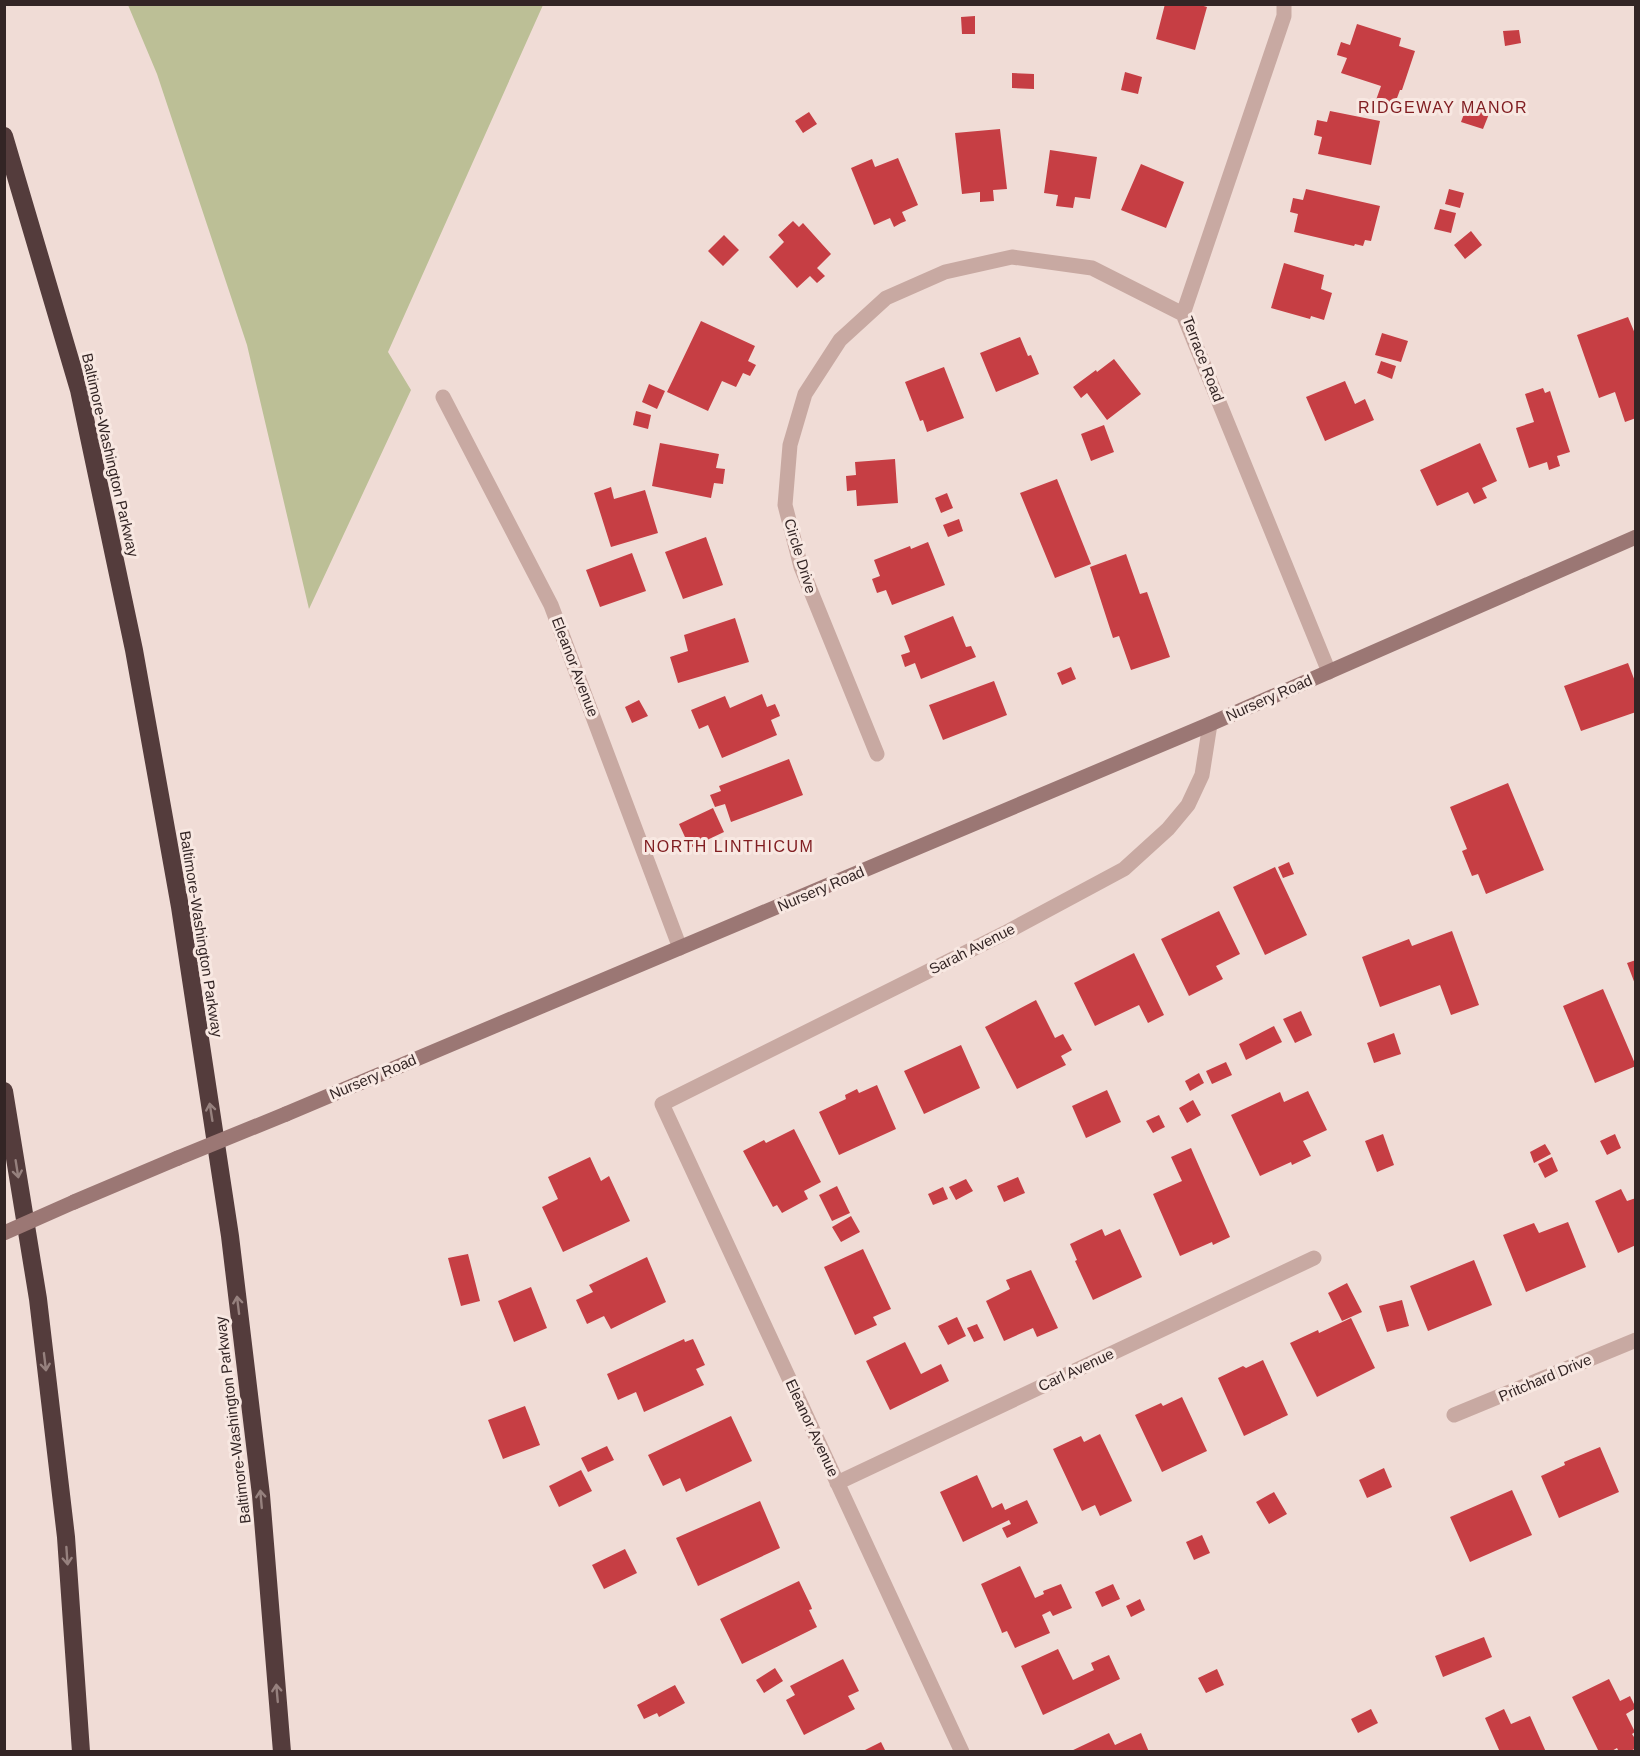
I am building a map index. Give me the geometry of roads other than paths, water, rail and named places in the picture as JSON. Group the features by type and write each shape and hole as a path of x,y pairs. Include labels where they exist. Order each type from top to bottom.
{"highway":[{"name":"Baltimore-Washington Parkway","path":"4,136 79,390 134,650 180,907 230,1236 260,1483 282,1752"},
{"path":"4,1091 38,1299 66,1536 81,1752"}],"main road":[{"name":"Nursery Road","path":"4,1233 1209,724 1635,537"}],"street":[{"name":"Terrace Road","path":"1284,4 1284,16 1183,314 1329,672"},
{"name":"Circle Drive","path":"877,754 801,567 785,506 790,445 805,394 840,340 886,298 945,272 1012,256 1092,268 1183,314"},
{"name":"Eleanor Avenue","path":"443,397 551,605 680,948"},
{"name":"Sarah Avenue","path":"662,1104 1005,933 1124,869 1168,829 1188,805 1202,776 1209,724"},
{"name":"Eleanor Avenue","path":"662,1104 962,1752"},
{"name":"Carl Avenue","path":"837,1483 1314,1258"},
{"name":"Pritchard Drive","path":"1454,1416 1635,1340"}],"district":[{"name":"RIDGEWAY MANOR","path":"1443,107"},
{"name":"NORTH LINTHICUM","path":"729,846"}]}
